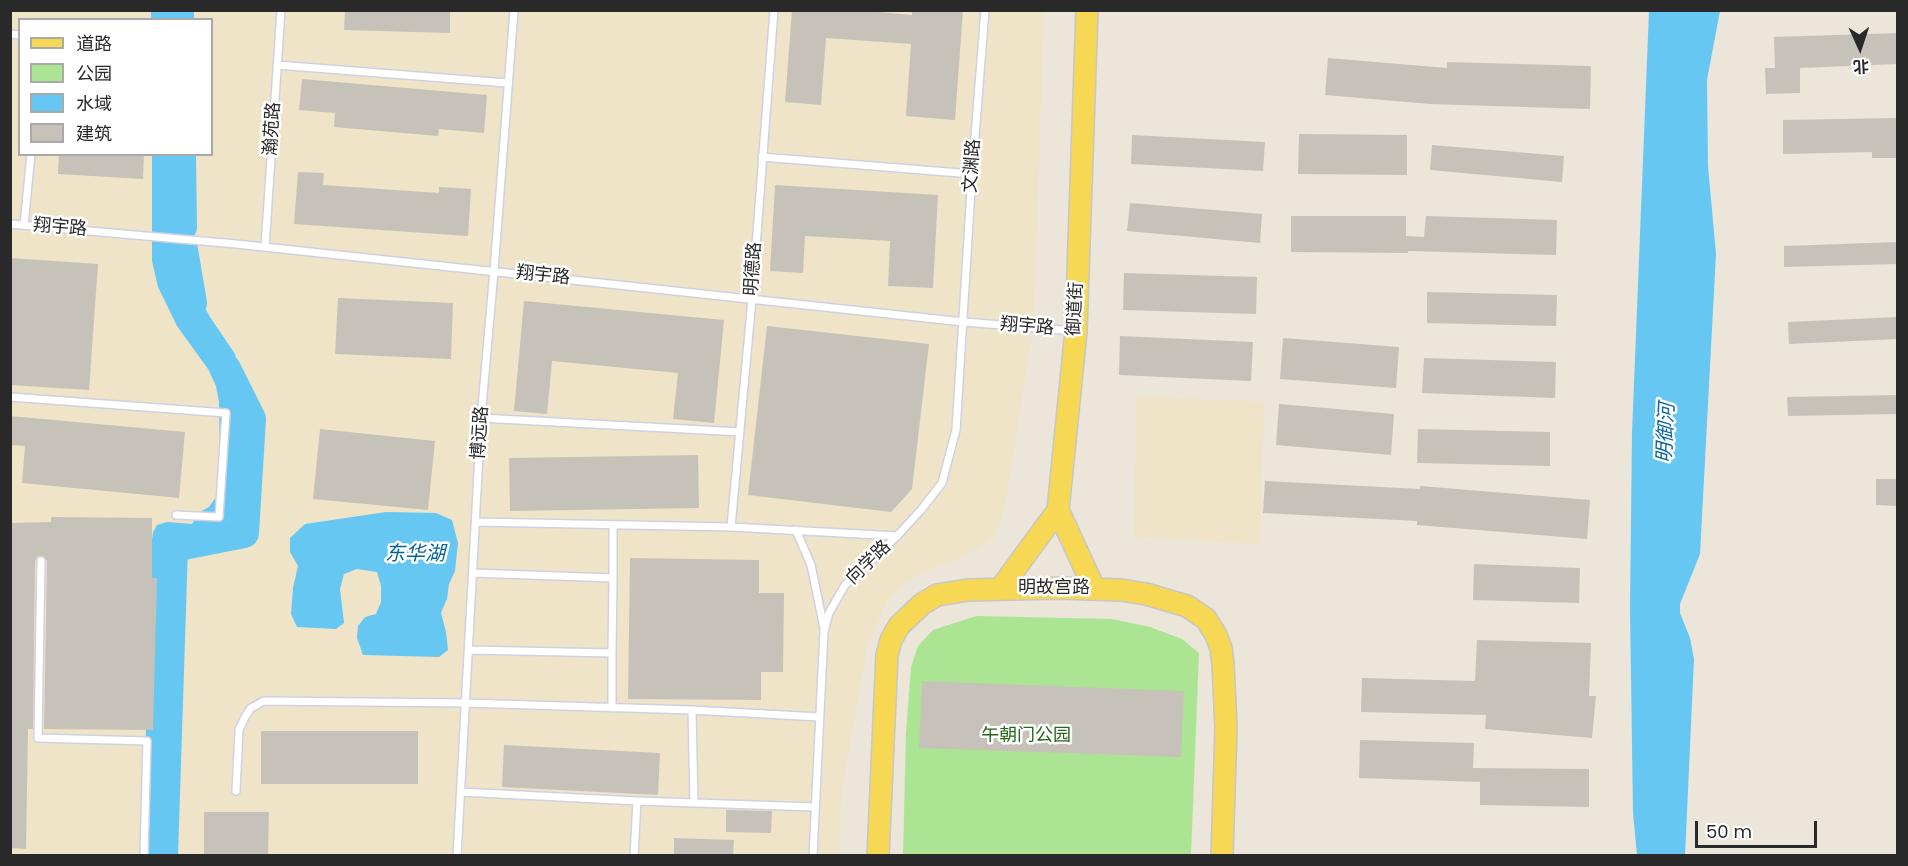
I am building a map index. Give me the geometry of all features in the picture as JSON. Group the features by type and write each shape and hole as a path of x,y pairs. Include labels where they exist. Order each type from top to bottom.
{"main road":[{"name":"御道街","path":"1058,510 1076,331 1088,10"},
{"path":"1001,588 1058,510 1094,588"},
{"name":"明故宫路","path":"878,855 887,656 891,640 909,614 937,595 1001,588 1094,588 1146,594 1187,606 1206,620 1216,635 1221,648 1223,664 1226,728 1222,855"}],"lane":[{"name":"瀚苑路","path":"265,247 281,10"},
{"name":"博远路","path":"457,855 481,418 495,271 514,10"},
{"name":"明德路","path":"731,527 752,299 774,10"},
{"name":"文渊路","path":"964,322 972,174 985,10"},
{"path":"277,65 507,83"},
{"path":"24,225 31,156"},
{"path":"762,157 972,174"},
{"name":"翔宇路","path":"10,224 265,247 964,322 1076,331"},
{"name":"向学路","path":"813,855 824,630 829,613 845,585 897,536 942,483 956,430 964,322"},
{"path":"10,397 226,414 219,517 176,515"},
{"path":"481,418 740,432"},
{"path":"476,522 731,527 897,536"},
{"path":"612,708 613,525"},
{"path":"796,530 811,565 824,630"},
{"path":"41,561 38,738 147,741 144,855"},
{"path":"473,573 613,578"},
{"path":"469,650 612,653"},
{"path":"236,791 239,730 252,708 264,701 466,703 692,710 819,717"},
{"path":"692,710 694,803"},
{"path":"461,792 814,807"},
{"path":"634,855 636,801"}],"shaded area":[{"path":"10,11 1044,11 1034,320 1005,508 994,538 962,557 919,574 888,599 868,644 841,794 840,855 11,855"},
{"path":"1137,396 1264,402 1260,544 1133,537"}],"green space":[{"name":"午朝门公园","path":"976,616 1112,619 1150,627 1182,639 1199,653 1191,855 903,856 906,733 911,667 918,646 933,630"}],"water":[{"path":"151,11 174,11 174,18 151,18"},
{"name":"明御河","path":"1649,11 1720,11 1707,80 1708,166 1716,254 1700,554 1680,604 1680,613 1690,638 1694,659 1685,856 1637,855 1633,813 1630,608 1632,433"},
{"path":"152,156 172,156 177,239 192,284 210,317 235,354 242,378 246,436 240,502 226,526 175,549 164,729 162,855 143,856 150,555 153,532 157,525 167,522 192,524 200,512 209,507 216,497 220,471 219,402 216,386 208,369 177,326 158,287 152,261"},
{"name":"东华湖","path":"386,512 436,513 452,520 458,543 455,571 441,613 448,650 439,657 363,655 357,638 358,626 365,617 376,614 381,602 381,586 377,572 357,569 344,574 340,589 344,623 336,629 297,627 291,614 298,566 290,552 290,538 305,524"}],"building":[{"path":"345,10 450,10 450,33 344,30"},
{"path":"792,10 856,10 912,15 912,10 963,10 955,120 906,116 911,44 826,38 821,105 785,102"},
{"path":"1898,33 1898,64 1800,68 1800,93 1766,94 1765,68 1775,68 1774,37"},
{"path":"1328,58 1447,68 1447,62 1591,66 1590,109 1430,104 1325,95"},
{"path":"302,79 487,95 484,133 439,129 438,136 334,127 335,113 299,110"},
{"path":"1896,118 1897,158 1872,158 1872,152 1783,154 1783,120"},
{"path":"1299,134 1407,135 1407,175 1298,174"},
{"path":"1132,135 1265,142 1263,171 1131,164"},
{"path":"1432,145 1564,156 1562,182 1430,170"},
{"path":"59,156 144,156 143,179 58,174"},
{"path":"298,172 324,173 323,185 439,193 439,187 471,189 468,236 294,224"},
{"path":"775,185 938,195 933,288 888,286 890,241 805,236 803,273 770,271"},
{"path":"1130,203 1262,214 1260,243 1127,231"},
{"path":"1291,216 1406,216 1406,236 1424,237 1426,216 1557,220 1556,255 1408,251 1408,253 1291,252"},
{"path":"1898,242 1898,264 1784,267 1784,246"},
{"path":"10,258 98,264 89,390 10,385"},
{"path":"1124,273 1257,277 1256,314 1123,310"},
{"path":"1427,292 1557,295 1556,326 1427,323"},
{"path":"338,298 453,303 451,359 335,354"},
{"path":"524,301 724,320 714,423 673,419 678,373 552,361 547,414 514,411"},
{"path":"1898,317 1898,339 1789,344 1788,322"},
{"path":"767,326 929,344 912,489 891,512 748,495"},
{"path":"1120,336 1253,342 1251,381 1119,375"},
{"path":"1283,338 1399,347 1396,388 1280,379"},
{"path":"1424,358 1556,362 1555,398 1422,393"},
{"path":"1898,395 1898,414 1788,416 1787,397"},
{"path":"1279,404 1394,414 1391,455 1276,445"},
{"path":"10,416 185,432 179,498 22,483 25,446 10,445"},
{"path":"320,429 435,441 428,510 313,499"},
{"path":"1418,429 1550,432 1550,466 1417,463"},
{"path":"698,455 699,508 510,511 509,458"},
{"path":"1876,479 1898,479 1898,506 1876,505"},
{"path":"1265,481 1420,489 1420,486 1590,500 1587,539 1417,525 1417,521 1263,513"},
{"path":"51,517 152,518 152,578 157,578 153,730 44,729 47,561 43,556 38,556 35,561 33,729 28,729 26,849 10,848 10,523 51,522"},
{"path":"630,558 759,560 759,593 784,593 783,672 761,672 761,700 628,699"},
{"path":"1474,564 1580,568 1579,603 1473,600"},
{"path":"1477,640 1591,643 1589,696 1596,696 1592,738 1485,729 1486,715 1361,712 1362,678 1475,681"},
{"path":"922,681 1184,691 1181,757 919,748"},
{"path":"261,731 418,731 418,784 261,784"},
{"path":"1360,740 1474,743 1473,768 1589,769 1589,807 1480,805 1480,782 1359,778"},
{"path":"504,745 660,753 658,795 502,787"},
{"path":"726,810 772,811 771,833 726,832"},
{"path":"204,812 269,812 268,855 204,855"},
{"path":"674,838 734,840 733,855 674,855"}],"waterway":[{"path":"179,10 179,18"},
{"path":"181,156 182,227"},
{"path":"183,250 192,303"},
{"path":"163,856 173,547 244,533 251,419 226,369"}]}
